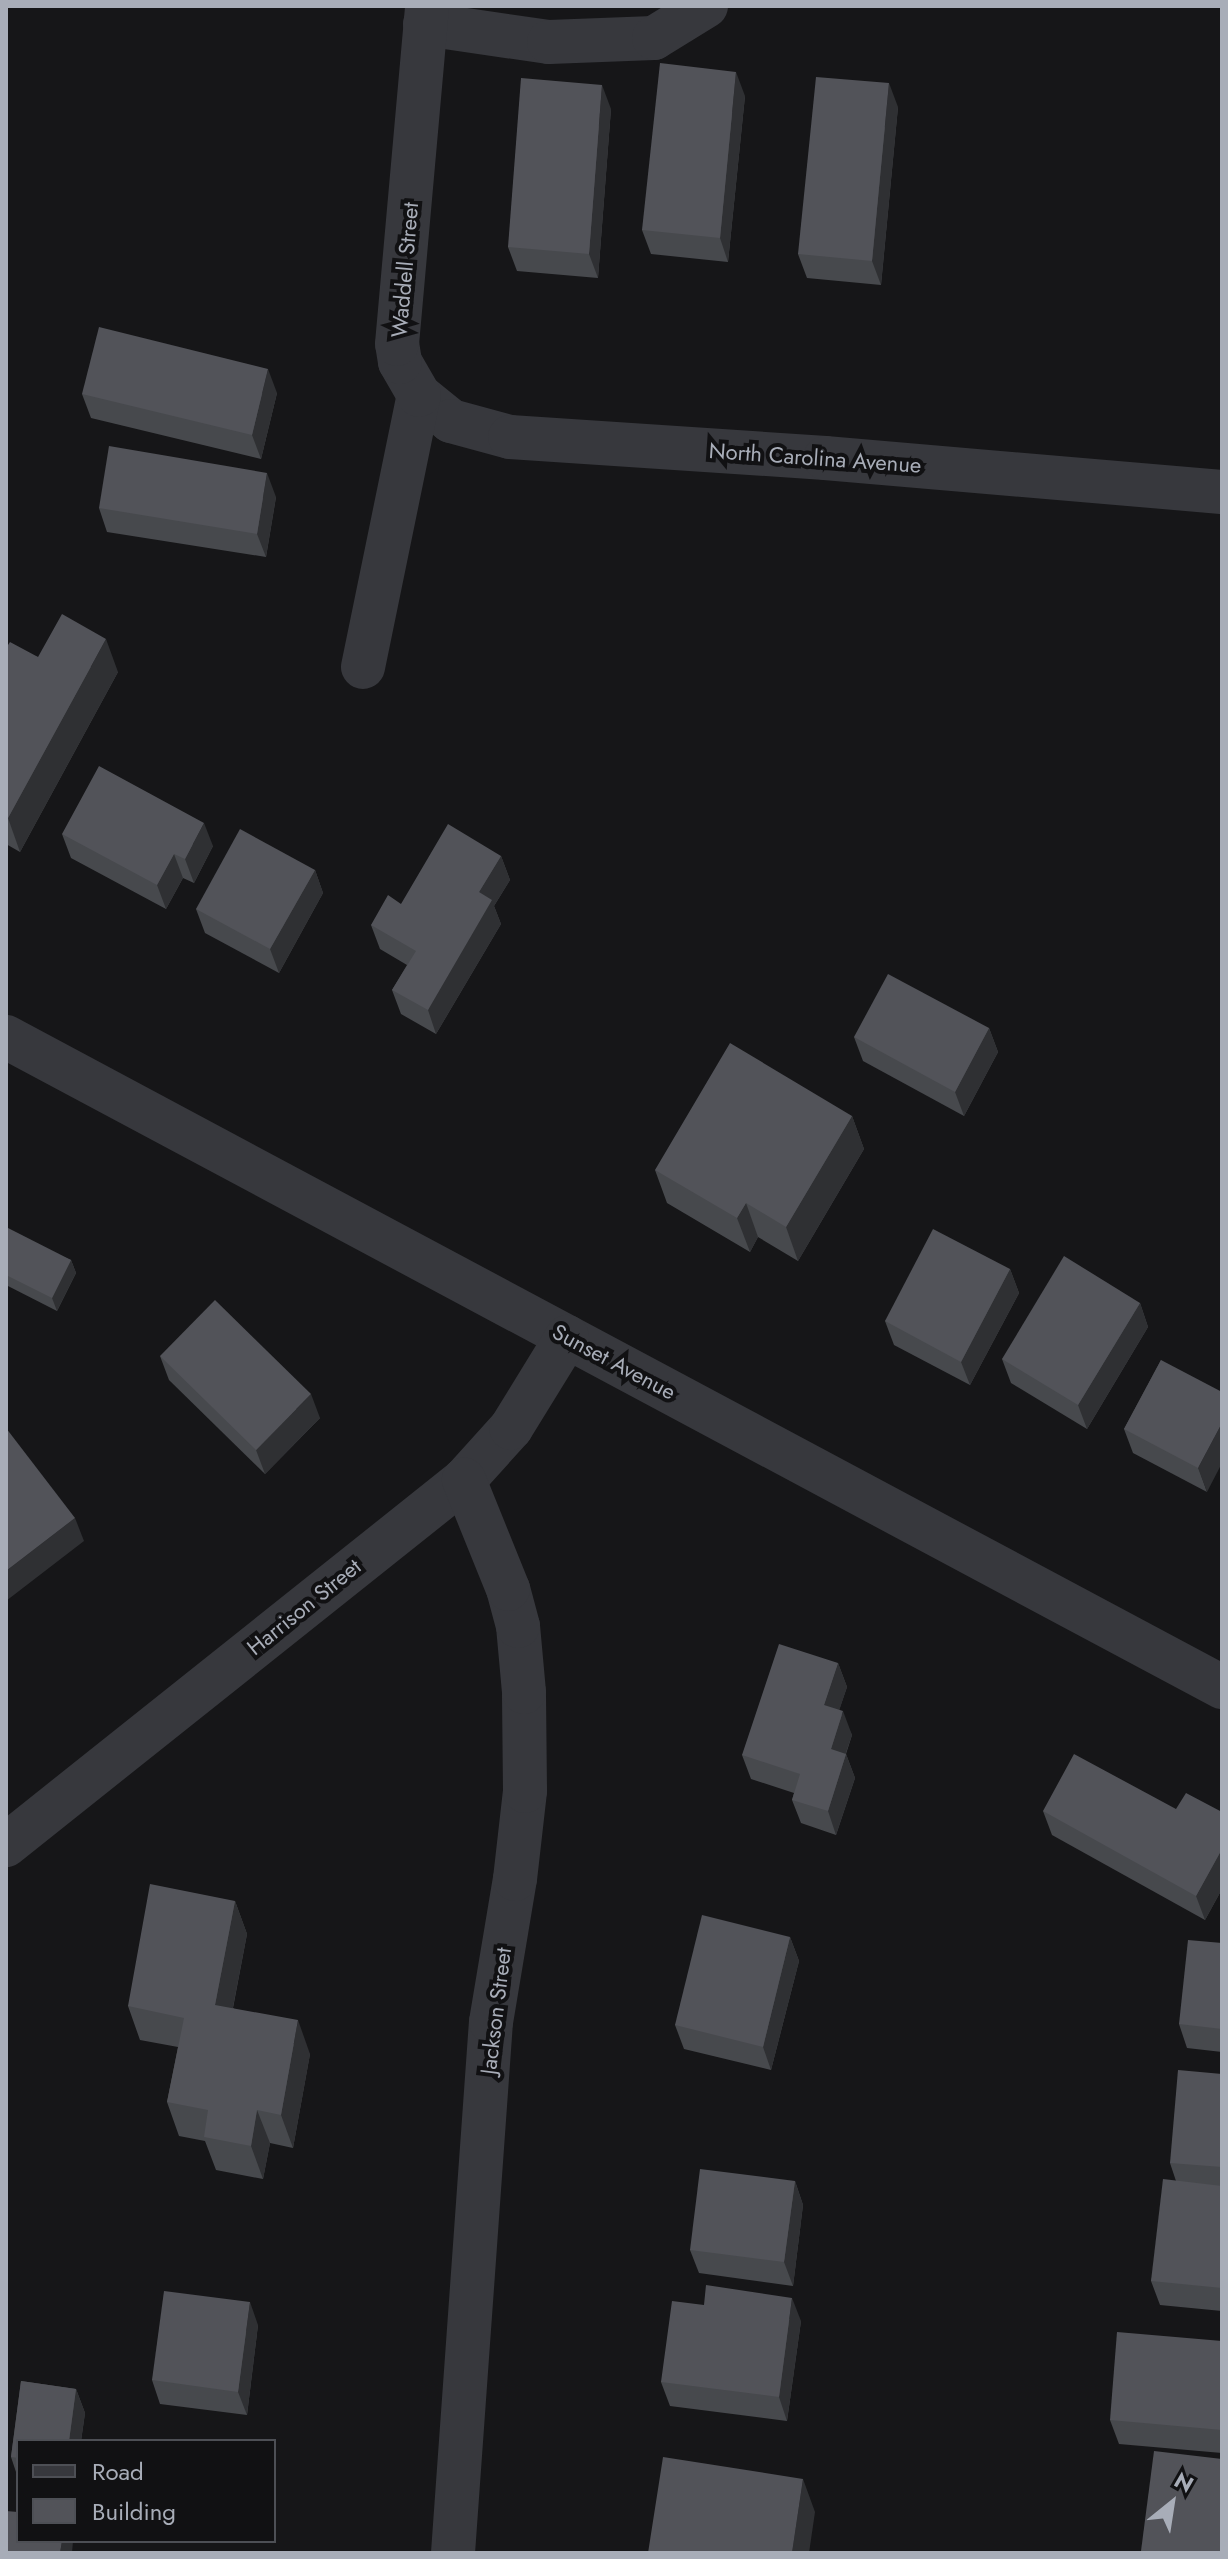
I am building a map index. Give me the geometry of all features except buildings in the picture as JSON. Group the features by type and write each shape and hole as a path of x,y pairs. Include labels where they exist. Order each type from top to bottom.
{"street":[{"path":"426,15 549,42 654,38 706,6"},
{"name":"Waddell Street","path":"419,395 400,362 397,344 426,15"},
{"path":"363,667 419,395"},
{"name":"North Carolina Avenue","path":"419,395 451,421 510,437 825,458 1222,492"},
{"name":"Sunset Avenue","path":"6,1037 1222,1687"},
{"name":"Harrison Street","path":"6,1845 464,1480 511,1428 567,1337"},
{"name":"Jackson Street","path":"453,2553 491,2022 515,1879 525,1791 524,1692 518,1626 508,1589 464,1480"}]}
